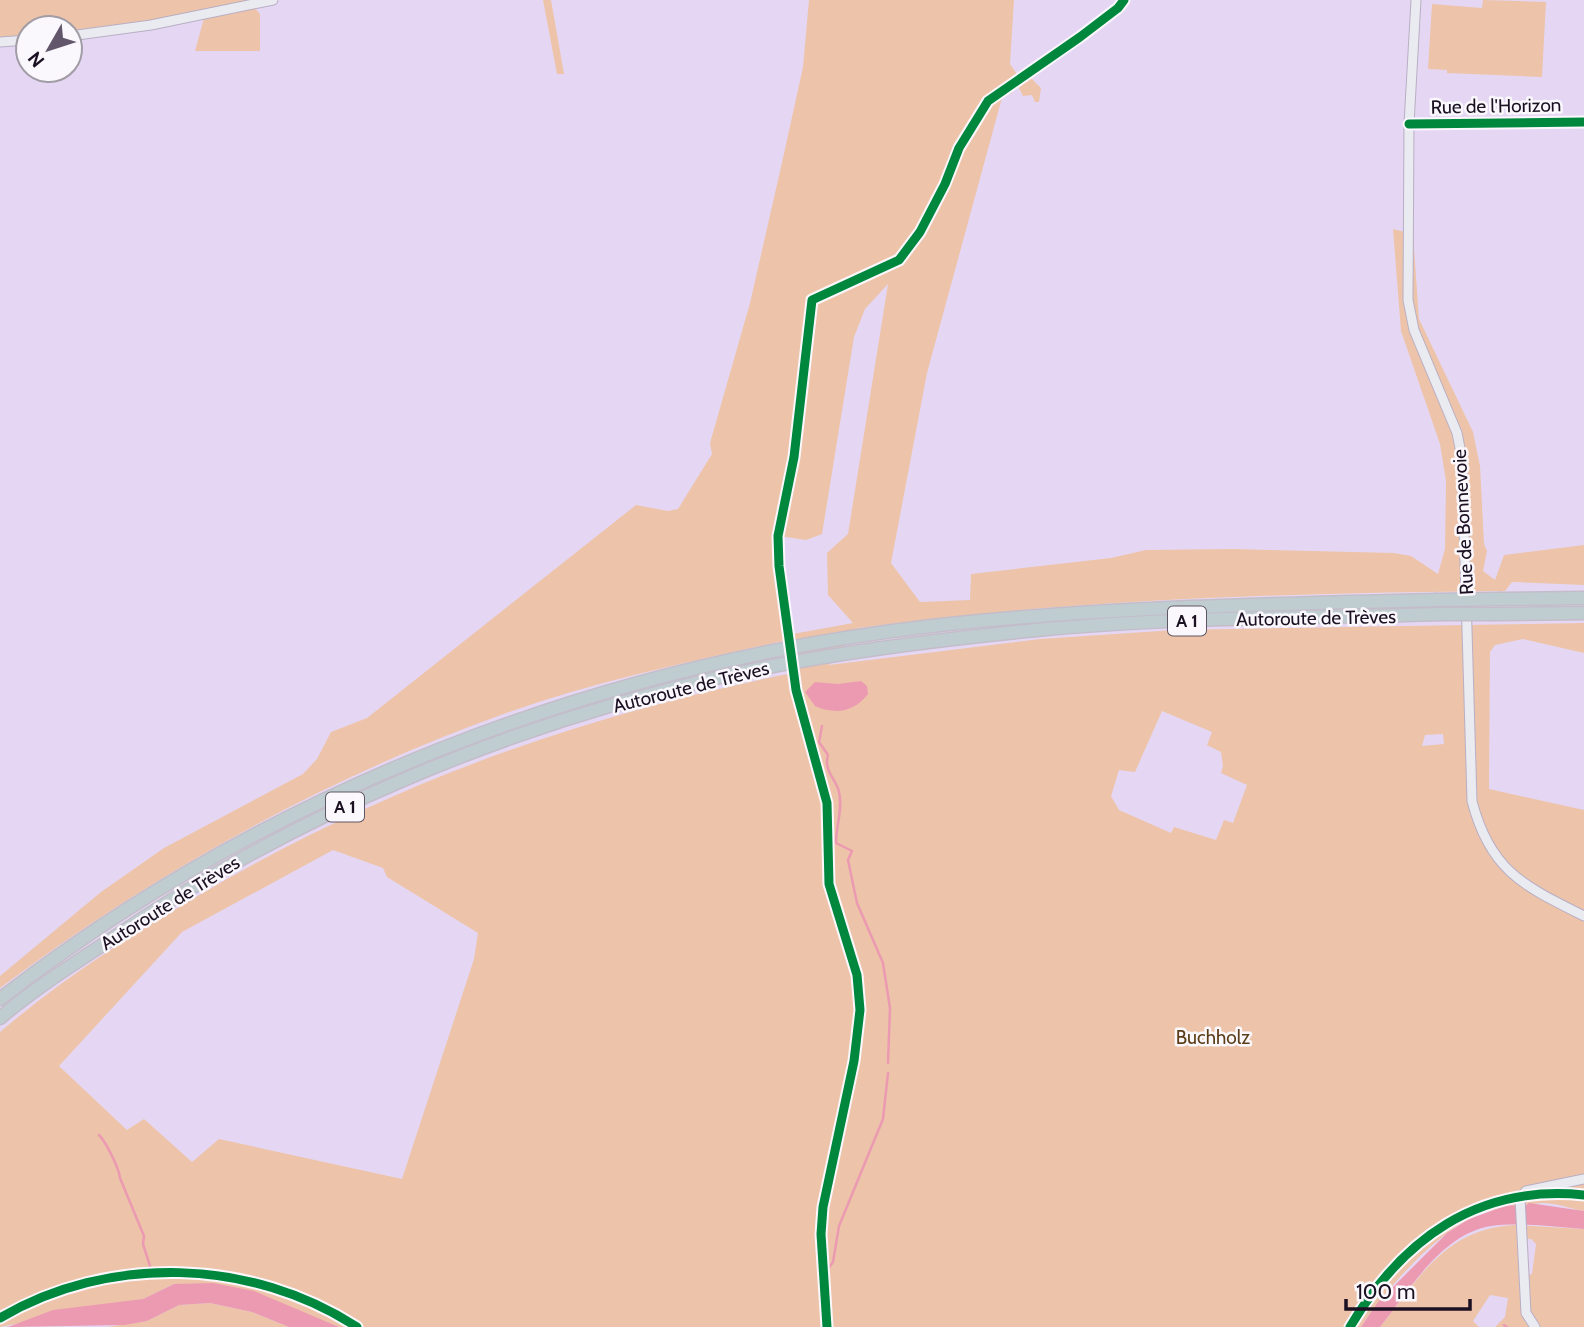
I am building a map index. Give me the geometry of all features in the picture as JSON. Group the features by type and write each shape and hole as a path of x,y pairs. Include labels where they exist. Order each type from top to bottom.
{"highway":[{"name":"Autoroute de Trèves","path":"0,999 99,929 201,865 411,759 499,726 639,682 725,660 928,626 1173,606 1584,598"},
{"name":"Autoroute de Trèves","path":"0,1018 151,912 243,858 335,811 417,773 506,740 637,698 727,675 930,642 1038,630 1173,621 1584,613"}],"main road":[{"path":"84,34 151,25 273,0"},
{"name":"Rue de Bonnevoie","path":"1416,0 1409,124 1408,300 1414,330 1452,420 1462,458 1472,801 1483,834 1502,866 1534,891 1584,916"},
{"path":"1535,1327 1526,1313 1520,1198 1526,1191 1584,1179"}],"street":[{"name":"Rue de l'Horizon","path":"1409,124 1584,122"}],"green space":[{"path":"0,0 254,0 127,25 84,30 84,14 14,14 14,38 0,39"},
{"path":"543,0 551,0 564,74 557,74"},
{"name":"Buchholz","path":"809,0 1014,0 1010,64 1021,80 1011,94 1003,94 927,373 891,563 920,602 970,600 971,574 1111,558 1146,550 1394,553 1411,556 1438,574 1445,549 1446,481 1440,444 1401,331 1393,229 1413,234 1419,319 1473,432 1480,466 1484,544 1487,551 1483,571 1495,580 1504,555 1584,545 1584,585 1512,582 1505,591 1181,599 939,618 858,628 829,665 1040,639 1175,630 1584,623 1584,653 1523,639 1495,645 1490,652 1489,789 1584,810 1584,1211 1541,1203 1494,1210 1468,1220 1438,1240 1409,1268 1361,1327 339,1327 303,1313 174,1284 143,1299 0,1327 0,1032 98,959 201,894 271,855 414,787 562,732 715,690 793,673 788,640 572,692 435,740 369,768 240,833 116,907 0,988 0,976 101,892 164,848 303,774 317,759 331,732 367,718 636,505 668,511 678,509 712,454 710,443 750,303 803,67","holes":["888,284 848,534 827,553 828,595 853,623 793,634 781,596 779,536 806,540 822,534 854,337 865,309","1162,711 1212,732 1207,745 1221,752 1221,773 1247,785 1233,823 1224,820 1216,840 1174,827 1171,833 1119,810 1111,796 1119,770 1135,772","1443,734 1444,744 1422,746 1425,735","333,850 383,868 387,877 478,933 474,959 402,1179 219,1139 192,1162 144,1119 127,1130 59,1066 182,932"]},
{"path":"1483,0 1546,2 1542,77 1447,73 1447,70 1428,69 1432,4 1482,8"},
{"path":"255,8 260,14 260,51 195,51 204,18"},
{"path":"1030,77 1041,88 1039,102 1035,102 1032,95 1023,96 1018,86"},
{"path":"1514,1225 1584,1229 1584,1327 1495,1327 1505,1317 1508,1298 1490,1295 1473,1321 1479,1327 1380,1327 1436,1259 1469,1236","holes":["1526,1239 1531,1239 1536,1244 1532,1274 1523,1276"]},
{"path":"210,1303 252,1312 289,1327 107,1327 147,1321 179,1305"}],"shaded area":[{"path":"861,681 867,686 868,694 857,705 844,710 815,706 805,692 815,682 838,684"},
{"path":"1529,1203 1584,1211 1584,1229 1514,1224 1473,1231 1457,1240 1428,1266 1380,1327 1361,1327 1378,1302 1447,1233 1469,1219 1508,1205 1524,1207"},
{"path":"213,1283 254,1291 339,1327 289,1327 252,1312 210,1303 179,1305 147,1321 125,1325 8,1327 53,1310 143,1299 174,1284"}],"waterway":[{"path":"822,726 819,742 828,755 827,766 840,798 836,843 852,851 848,860 857,903 883,963 890,1008 888,1063"},
{"path":"831,1327 828,1269 833,1262 839,1226 883,1119 888,1073"},
{"path":"99,1135 115,1162 144,1236 143,1244 150,1266"}],"cycle path":[{"path":"827,1327 821,1234 823,1207 854,1061 860,1010 857,975 829,884 827,803 796,690 779,566 778,536 794,457 812,300 899,260 920,232 945,184 959,148 988,101 1080,37 1118,8 1124,0"},
{"path":"1409,124 1584,122"},
{"path":"1350,1327 1394,1268 1419,1244 1447,1224 1477,1209 1510,1199 1546,1194 1584,1195"},
{"path":"0,1318 42,1297 87,1283 133,1275 180,1273 226,1277 272,1287 316,1304 357,1327"}]}
